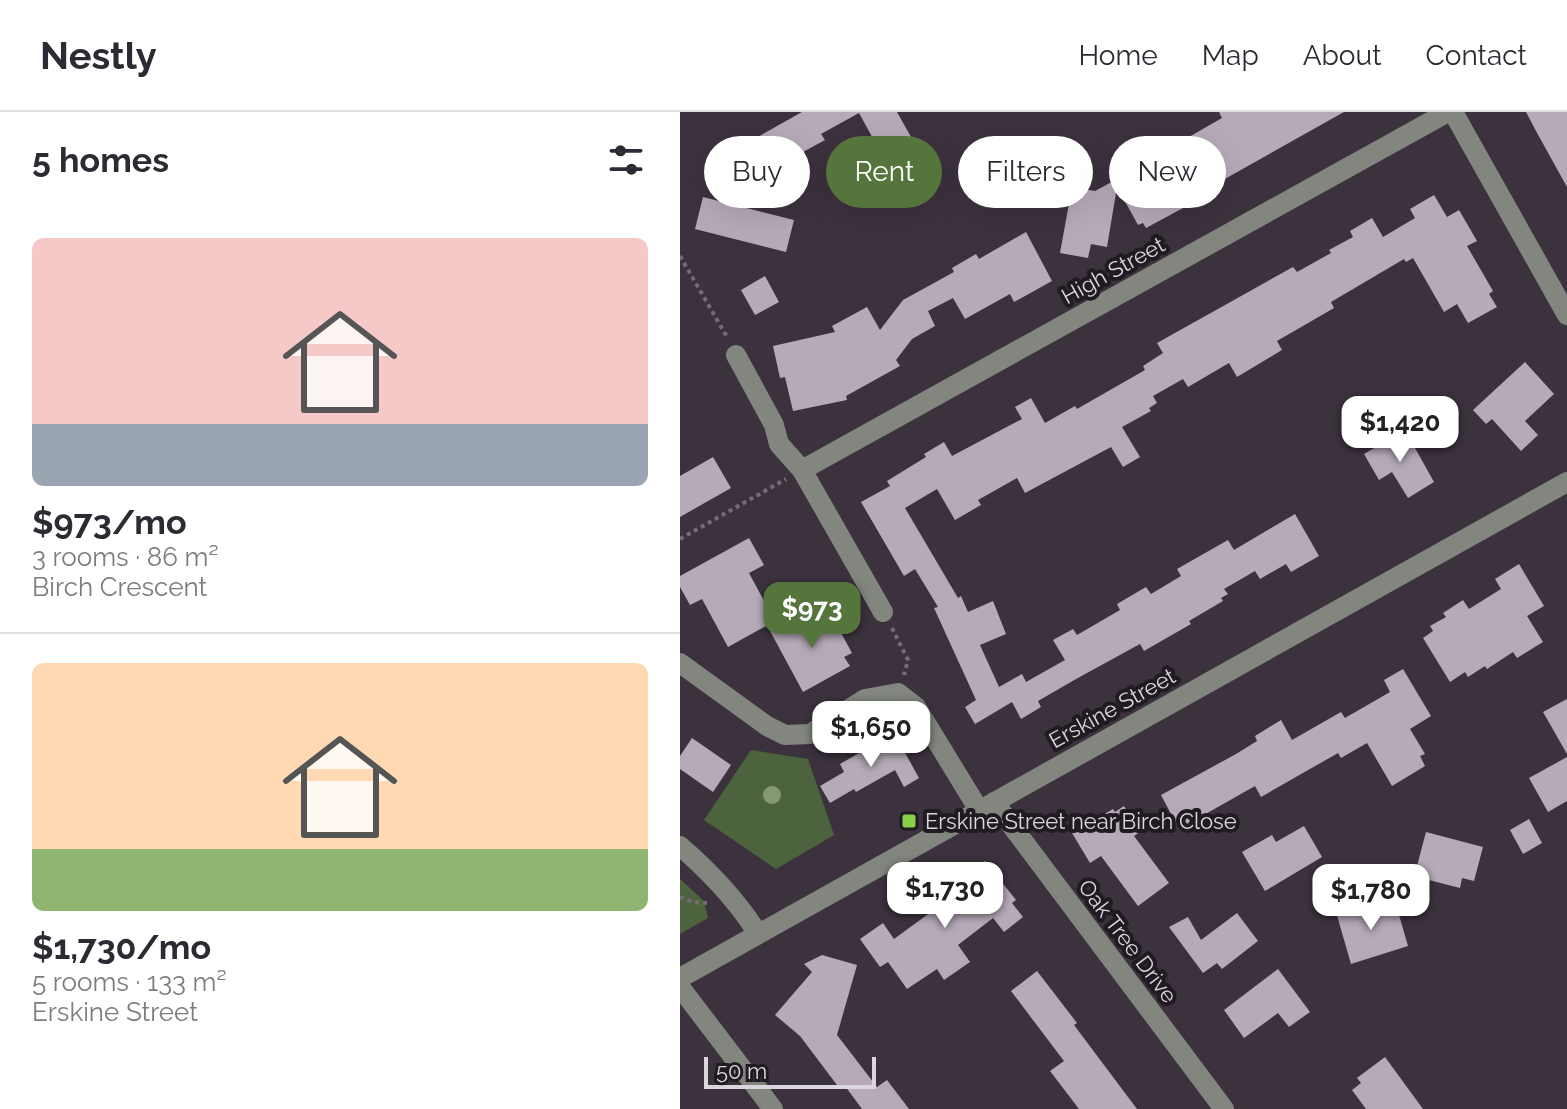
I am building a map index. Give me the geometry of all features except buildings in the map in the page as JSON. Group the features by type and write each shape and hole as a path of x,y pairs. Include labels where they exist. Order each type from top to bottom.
{"street":[{"path":"1450,112 1567,315"},
{"name":"High Street","path":"793,475 1450,112"},
{"path":"736,355 774,425 793,475 883,612"},
{"name":"Erskine Street","path":"680,978 1567,482"},
{"name":"Oak Tree Drive","path":"680,663 767,726 785,735 810,734 865,699 898,693 916,707 986,806 1224,1109"},
{"path":"680,846 736,902 758,934"},
{"path":"680,987 773,1109"}],"path":[{"path":"680,256 736,355"},
{"path":"680,539 793,475"},
{"path":"883,612 908,660 902,681"},
{"path":"680,897 709,903"}],"green space":[{"path":"751,750 808,759 834,835 776,869 704,820"},
{"path":"680,879 704,901 708,918 680,934"}],"place":[{"name":"Erskine Street near Birch Close","path":"909,821"}]}
